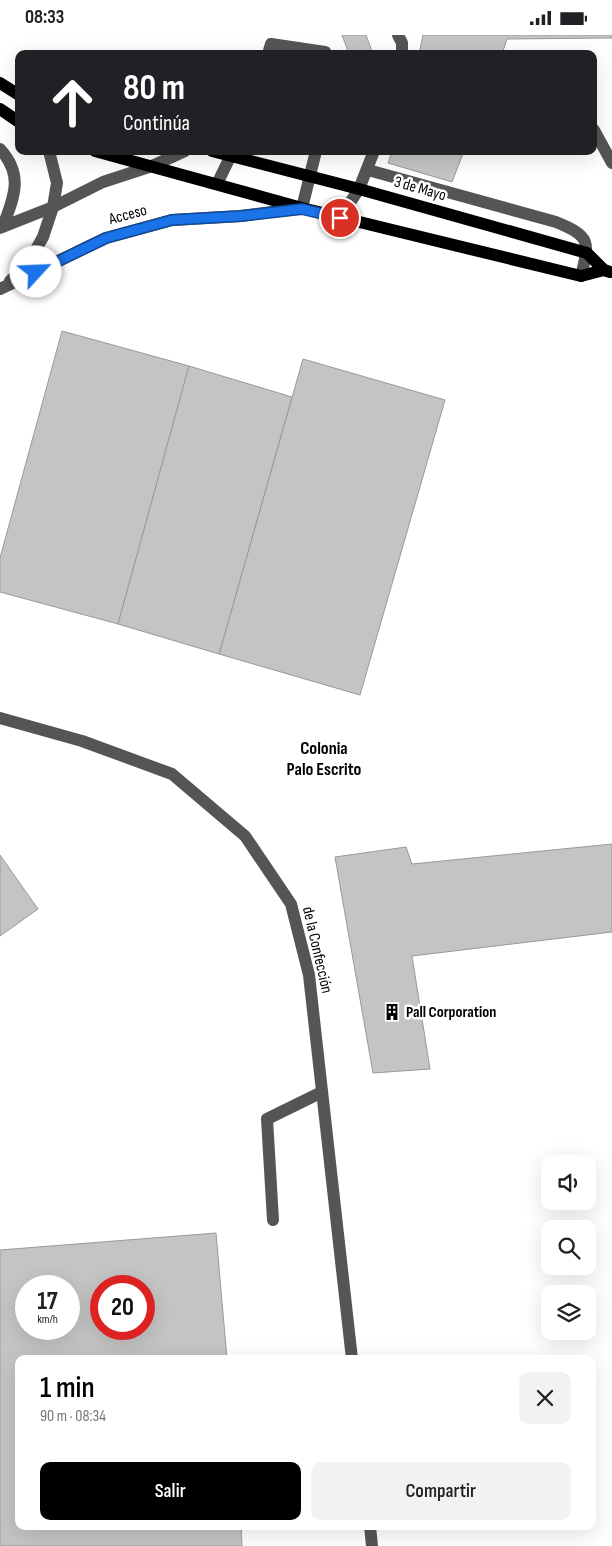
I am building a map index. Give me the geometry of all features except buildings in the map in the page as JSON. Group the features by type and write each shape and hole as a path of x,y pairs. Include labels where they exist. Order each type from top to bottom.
{"main road":[{"path":"0,83 15,92"},
{"path":"0,109 15,119"},
{"path":"110,155 302,209 581,277 608,271"},
{"name":"3 de Mayo","path":"235,155 587,253 608,271"}],"lane":[{"path":"398,35 402,43 402,50"},
{"path":"269,50 271,44 318,50"},
{"path":"597,136 612,163"},
{"path":"0,149 14,172 15,193 2,227"},
{"name":"Acceso","path":"1,288 29,263 43,237 53,207 56,183 50,155"},
{"path":"2,227 53,207 103,182 152,166 176,155"},
{"path":"217,184 232,155"},
{"path":"302,209 315,155"},
{"path":"340,218 359,189 373,155"},
{"path":"368,169 556,222 576,230 585,240 587,253 581,277"},
{"name":"Acceso","path":"1,288 106,238 172,220 241,216 302,209"},
{"name":"de la Confección","path":"0,718 82,741 172,774 245,836 291,904 309,975 352,1355"},
{"path":"273,1220 267,1119 322,1092"},
{"path":"370,1530 372,1546"}],"place":[{"name":"Pall Corporation","path":"392,1012"}],"district":[{"name":"Colonia Palo Escrito","path":"324,758"}],"route":[{"path":"36,272 106,238 172,220 241,216 302,209 340,218"}]}
